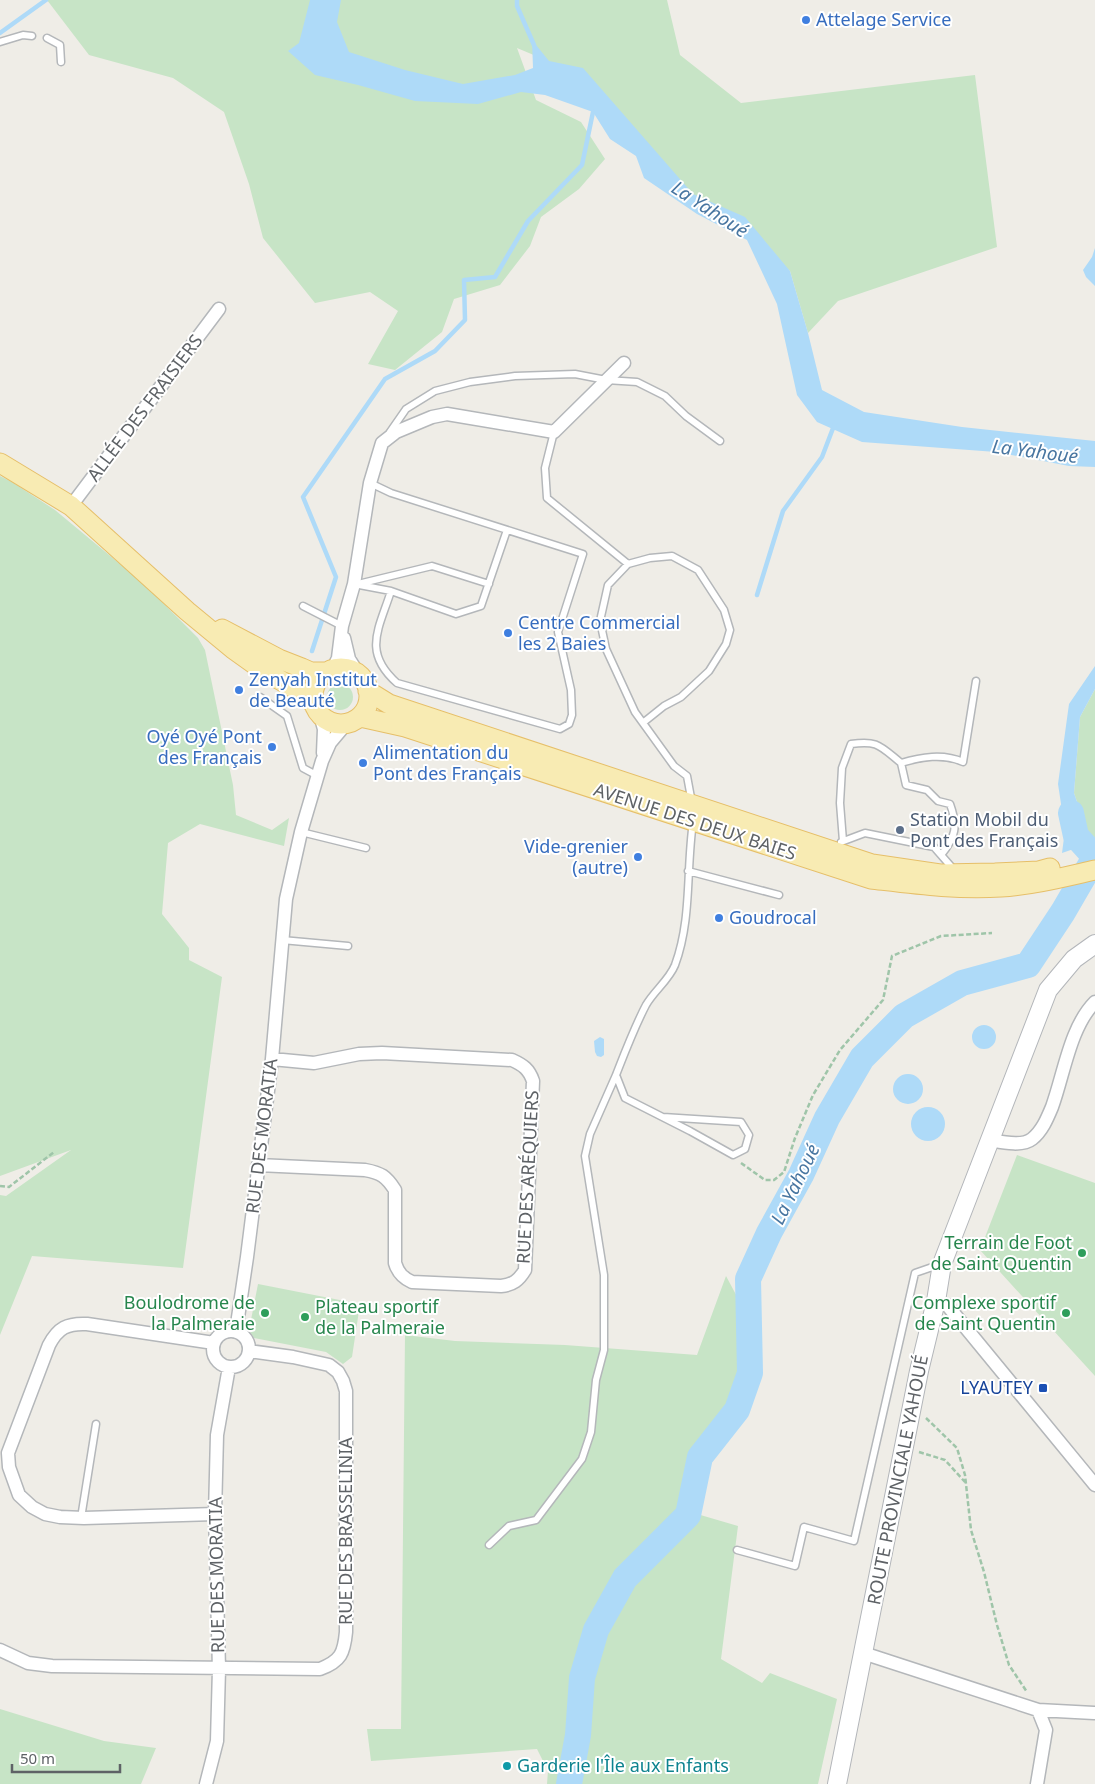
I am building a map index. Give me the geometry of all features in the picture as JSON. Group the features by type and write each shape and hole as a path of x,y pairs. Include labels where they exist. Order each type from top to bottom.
{"main road":[{"path":"0,463 71,506 188,611 233,649 261,669 304,694 328,721 337,724 353,720 366,709 369,701 368,691 359,675 344,669 311,672 279,658 188,611"},
{"path":"317,710 314,688 317,681 330,671"},
{"name":"AVENUE DES DEUX BAIES","path":"368,691 389,704 692,812 871,879 940,887 1000,887 1038,877"},
{"name":"AVENUE DES DEUX BAIES","path":"353,720 405,727 692,812 824,848 872,864 940,874 995,873 1038,877"},
{"path":"1038,877 1095,857"},
{"path":"1038,877 1095,870"},
{"name":"ROUTE PROVINCIALE YAHOUÉ","path":"837,1784 912,1404 936,1301 942,1264 1048,990 1074,959 1095,944"}],"street":[{"name":"ALLÉE DES FRAISIERS","path":"71,506 219,309"},
{"path":"330,671 338,658 342,628 354,584 370,483 382,443 396,432 432,417 447,414 554,432 624,363"},
{"path":"342,628 349,659 359,675"},
{"name":"RUE DES MORATIA","path":"317,710 324,730 322,761"},
{"name":"RUE DES MORATIA","path":"236,1331 272,1059 286,898 301,832 322,761 330,743 353,720"},
{"path":"990,1140 1010,1144 1030,1140 1045,1125 1056,1097 1070,1048 1085,1011 1095,1002"},
{"name":"RUE DES ARÉQUIERS","path":"258,1165 379,1172 389,1180 395,1190 395,1263 398,1271 404,1278 412,1282 501,1286 514,1283 524,1270 533,1080 530,1072 522,1065 512,1060 382,1053 359,1054 314,1063 272,1059"},
{"path":"936,1301 947,1305 1095,1485"},
{"path":"214,1343 73,1324 63,1328 54,1336 8,1453 9,1467 19,1496 32,1507 45,1514 81,1518 215,1514"},
{"path":"230,1330 236,1331 244,1336 249,1346 249,1351 245,1361 240,1364 229,1367 224,1366 213,1354 214,1343 220,1334 230,1330"},
{"name":"RUE DES BRASSELINIA","path":"0,1650 28,1663 52,1666 320,1669 338,1659 344,1650 346,1632 346,1400 343,1380 338,1372 329,1365 293,1357 249,1351"},
{"name":"RUE DES MORATIA","path":"206,1784 217,1740 219,1669 215,1514 217,1435 229,1367"},
{"path":"863,1653 1038,1710 1094,1713"},
{"path":"1037,1784 1046,1730 1038,1710"}],"lane":[{"path":"0,42 23,35 32,36"},
{"path":"47,38 60,45 61,62"},
{"path":"382,443 406,409 435,391 470,382 515,376 575,374 606,380 637,382 666,396 686,416 720,441"},
{"path":"554,432 544,468 547,498 628,564"},
{"path":"370,483 391,493 583,554 558,632 571,690 572,715 569,724 560,729 397,683 386,674 376,652 375,642 391,591"},
{"path":"354,584 391,591 456,614 481,606 507,530"},
{"path":"489,1545 509,1526 536,1520 582,1459 591,1432 596,1380 604,1350 604,1275 585,1156 590,1134 625,1051 647,1004 674,968 684,935 692,812 692,799 687,776 674,766 635,712 606,649 600,620 608,585 628,564 650,558 672,556 698,570 724,610 730,630 726,644 710,671 681,697 664,706 644,722"},
{"path":"354,584 432,566 489,584"},
{"path":"303,606 328,618 342,628"},
{"path":"900,763 920,757 952,757 963,762 976,681"},
{"path":"260,697 287,716 303,768 318,776"},
{"path":"843,841 840,804 842,768 850,744 868,742 881,746 900,763 906,785 927,790 938,801 950,804 955,819 952,841 941,855"},
{"path":"301,832 366,848"},
{"path":"824,848 864,833 934,847 957,873"},
{"path":"688,871 779,895"},
{"path":"282,940 348,946"},
{"path":"616,1075 625,1098 733,1155 745,1149 749,1135 741,1122 663,1117"},
{"path":"737,1550 795,1566 804,1527 854,1541 915,1273 942,1264"},
{"path":"81,1518 96,1424"}],"path":[{"path":"733,1155 764,1180 774,1180 784,1172 795,1138 814,1095 840,1050 883,1000 892,956 941,936 992,933"},
{"path":"0,1186 9,1187 54,1152"},
{"path":"912,1404 957,1448 966,1483 971,1530 1004,1649 1009,1665 1038,1710"},
{"path":"904,1448 945,1460 966,1483"}],"green space":[{"path":"47,0 667,0 680,55 741,103 975,75 997,247 838,301 808,333 790,271 693,194 548,61 517,48 536,100 581,122 605,159 579,189 541,217 530,246 500,285 454,299 442,332 395,370 368,364 398,311 370,292 315,303 263,238 249,184 224,112 173,78 89,55"},
{"path":"0,476 55,510 144,584 198,638 205,650 233,785 236,815 272,830 289,818 284,846 200,824 168,843 162,914 189,948 189,960 222,977 183,1268 32,1256 0,1335 0,1195 6,1196 71,1150 0,1176"},
{"path":"340,684 349,688 353,697 349,706 340,710 331,706 327,697 331,688"},
{"path":"1095,689 1095,842 1091,843 1074,793 1080,717"},
{"name":"Complexe sportif de Saint Quentin","path":"1017,1155 1095,1183 1095,1376 980,1250"},
{"path":"726,1276 741,1304 743,1373 724,1414 694,1458 680,1509 738,1526 721,1659 762,1683 770,1673 837,1699 818,1784 547,1784 548,1771 537,1749 371,1761 367,1729 401,1729 405,1335 455,1341 565,1345 697,1355"},
{"name":"Plateau sportif de la Palmeraie","path":"258,1284 360,1304 352,1357 343,1364 326,1352 254,1338 249,1330"},
{"path":"0,1709 104,1741 156,1748 141,1784 0,1784"}],"water":[{"path":"310,0 341,0 337,22 349,52 405,70 463,84 515,75 533,68 532,40 549,61 583,68 693,194 745,217 790,271 822,390 864,412 962,427 1095,441 1095,467 1069,466 996,452 862,442 817,422 797,395 777,304 747,240 697,214 644,178 636,156 610,139 593,112 545,95 521,92 478,104 415,101 315,75 288,51 299,43"},
{"path":"1095,248 1095,286 1086,277 1083,270 1092,257"},
{"path":"1095,666 1095,689 1080,717 1074,793 1091,843 1062,853 1065,830 1058,784 1069,704"},
{"path":"984,1025 989,1026 995,1032 995,1042 989,1048 984,1049 979,1048 973,1042 972,1037 973,1032 979,1026"},
{"path":"600,1037 604,1039 604,1055 601,1057 597,1056 595,1052 594,1041"},
{"path":"908,1074 919,1078 923,1089 919,1100 908,1104 897,1100 893,1089 897,1078"},
{"path":"928,1107 935,1108 940,1112 944,1117 944,1131 940,1136 935,1140 928,1141 921,1140 916,1136 912,1131 911,1124 912,1117 916,1112 921,1108"}],"waterway":[{"path":"0,33 46,0"},
{"path":"517,0 517,6 534,45"},
{"path":"312,651 336,577 303,497 385,379 435,351 465,320 464,280 495,277 528,221 582,165 593,112"},
{"path":"757,595 783,511 822,457 835,423"},
{"name":"La Yahoué","path":"569,1784 578,1735 582,1678 596,1630 625,1578 688,1515 700,1457 737,1410 750,1373 748,1279 769,1233 801,1175 827,1118 862,1058 904,1016 962,983 1028,965 1063,912 1095,857 1076,836 1071,813"}],"place":[{"name":"Attelage Service","path":"806,20"},
{"name":"Centre Commercial les 2 Baies","path":"508,633"},
{"name":"Zenyah Institut de Beauté","path":"239,690"},
{"name":"Oyé Oyé Pont des Français","path":"272,747"},
{"name":"Alimentation du Pont des Français","path":"363,763"},
{"name":"Station Mobil du Pont des Français","path":"900,830"},
{"name":"Vide-grenier (autre)","path":"638,857"},
{"name":"Goudrocal","path":"719,918"},
{"name":"Terrain de Foot de Saint Quentin","path":"1082,1253"},
{"name":"Boulodrome de la Palmeraie","path":"265,1313"},
{"name":"Complexe sportif de Saint Quentin","path":"1066,1313"},
{"name":"Plateau sportif de la Palmeraie","path":"305,1317"},
{"name":"LYAUTEY","path":"1043,1388"},
{"name":"Garderie l'Île aux Enfants","path":"507,1766"}]}
